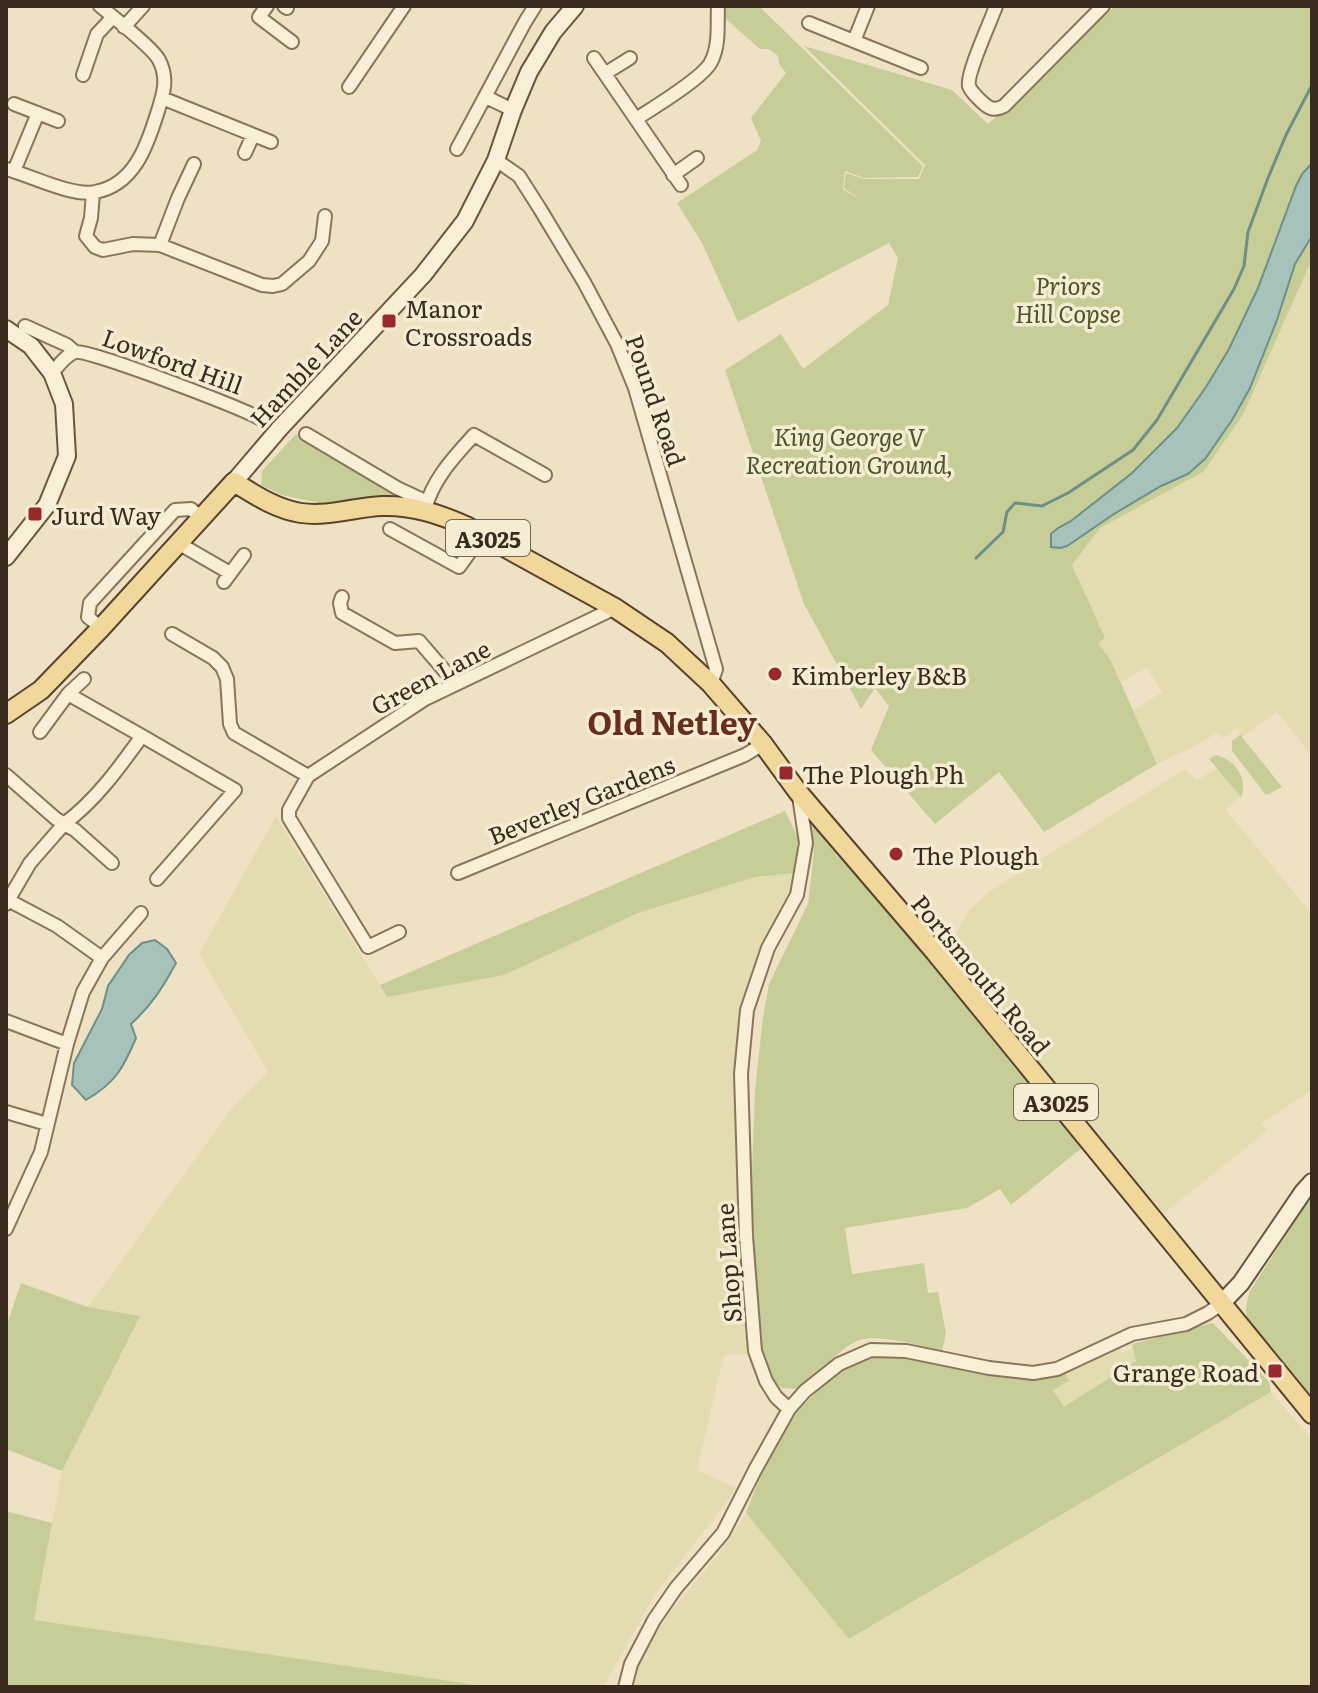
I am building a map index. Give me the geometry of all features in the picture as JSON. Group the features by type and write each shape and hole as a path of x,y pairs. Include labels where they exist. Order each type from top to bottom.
{"main road":[{"name":"Hamble Lane","path":"6,714 41,690 101,628 443,252 465,221 496,160 529,72 553,32 575,6"},
{"path":"6,329 31,346 52,373 64,404 67,456 47,505 6,557"},
{"name":"Portsmouth Road","path":"234,482 276,505 301,513 332,514 380,506 426,506 615,608 667,643 711,684 763,744 798,792 935,952 1312,1414"},
{"path":"1221,1304 1241,1283 1312,1182"}],"street":[{"path":"38,113 10,170 75,192 93,193 108,188 133,168 142,156 162,98 165,83 163,70 158,56 100,6"},
{"path":"124,27 143,6"},
{"path":"267,6 259,17 292,42"},
{"path":"349,87 404,6"},
{"path":"457,149 535,6"},
{"path":"636,119 709,65 717,40 718,6"},
{"path":"854,41 868,6"},
{"path":"996,6 968,83 974,94 993,109 1004,106 1103,6"},
{"path":"83,75 97,34 113,17"},
{"path":"809,23 921,68"},
{"path":"594,58 677,180 697,158"},
{"path":"606,73 630,58"},
{"path":"486,97 513,110"},
{"path":"162,98 271,142"},
{"path":"14,104 58,121"},
{"path":"245,153 253,135"},
{"name":"Pound Road","path":"496,160 519,176 584,282 635,388 716,669 711,684"},
{"path":"160,245 194,164"},
{"path":"93,193 86,236 95,247 103,250 133,244 160,245 262,285 282,284 309,261 322,241 325,216"},
{"path":"235,275 241,261"},
{"name":"Lowford Hill","path":"25,326 67,345 75,352 122,364 255,419"},
{"name":"Lowford Hill","path":"52,373 75,352"},
{"path":"306,434 426,506 441,473 474,435 544,469"},
{"path":"101,628 88,617 90,603 175,510 191,509 201,518"},
{"path":"390,529 459,567 482,535"},
{"path":"178,543 227,578 244,555"},
{"path":"342,597 342,613 395,643 419,641 456,684"},
{"name":"Green Lane","path":"399,932 368,947 301,839 289,818 289,810 308,776 425,699 615,608"},
{"path":"172,634 213,658 222,667 227,679 230,724 234,733 308,776"},
{"path":"40,732 68,694 84,679"},
{"path":"68,694 235,790 157,879"},
{"path":"102,958 57,926 7,902 30,863 114,775 142,736"},
{"name":"Beverley Gardens","path":"458,873 745,755 763,744"},
{"path":"6,775 112,863"},
{"name":"Shop Lane","path":"789,1409 776,1397 766,1381 755,1351 746,1236 741,1074 747,1010 768,948 797,895 806,843 798,792"},
{"path":"6,1229 41,1152 83,992 102,958 141,913"},
{"path":"6,1021 67,1044"},
{"path":"6,1112 47,1124"},
{"path":"625,1687 631,1664 654,1620 676,1588 723,1533 789,1409 805,1391 839,1364 871,1350 906,1351 989,1368 1033,1373 1057,1369 1132,1334 1186,1324 1221,1304"}],"shaded area":[{"path":"1312,259 1312,756 1277,712 1242,737 1237,728 1223,738 1217,733 1157,764 1133,711 1162,692 1147,668 1121,682 1098,643 1104,638 1072,565 1099,528 1203,472 1243,415"},
{"path":"1217,768 1241,797 1226,810 1312,914 1312,1090 1262,1123 1267,1131 1162,1215 949,960 949,947 968,911 989,892 1185,769 1197,780"},
{"path":"276,816 387,997 504,975 638,913 755,877 795,873 790,894 755,961 738,1012 738,1234 749,1354 724,1355 697,1470 737,1488 654,1596 603,1687 491,1687 33,1620 62,1471 139,1317 88,1307 232,1108 268,1072 199,954"},
{"path":"1120,1348 1121,1353 1133,1348 1136,1361 1064,1408 1053,1390 1068,1381 1064,1372"},
{"path":"1271,1392 1312,1439 1312,1687 632,1687 638,1666 669,1613 718,1555 746,1513 850,1639"}],"green space":[{"path":"718,6 759,6 923,166 918,177 864,178 845,171 843,189 861,200 844,188 846,173 864,179 919,179 925,165 804,46 952,90 988,124 1115,6 1312,6 1312,259 1243,415 1203,472 1100,528 1072,565 1105,638 1098,643 1111,661 1157,764 1044,832 999,772 935,824 871,750 889,706 875,688 861,709 804,604 725,370 781,334 803,369 888,305 898,258 889,243 738,322 702,243 677,203 757,150 761,141 751,118 786,73 779,64 778,56 769,49 760,49 718,12"},
{"path":"296,434 379,486 407,496 406,499 375,498 320,503 282,495 261,485 262,471"},
{"path":"1241,734 1282,787 1266,795 1232,751 1232,741"},
{"path":"1215,755 1228,760 1238,770 1243,783 1241,797 1209,759"},
{"path":"785,811 798,838 795,873 755,877 638,913 504,975 387,997 380,985"},
{"path":"812,818 838,857 860,875 1083,1147 1011,1205 1000,1189 967,1208 845,1228 852,1274 924,1263 928,1293 938,1292 946,1333 942,1352 889,1340 860,1340 842,1350 802,1386 794,1389 781,1388 772,1378 760,1348 751,1198 755,1090 763,1017 769,984 808,904 814,852 807,822"},
{"path":"1312,1198 1312,1397 1257,1335 1246,1310 1250,1291"},
{"path":"21,1283 88,1307 140,1316 62,1471 6,1449 6,1327"},
{"path":"1213,1323 1269,1382 1271,1392 849,1639 746,1513 762,1472 796,1413 833,1375 871,1357 906,1358 1029,1379 1064,1372 1069,1381 1053,1390 1064,1407 1136,1361 1132,1344"},
{"path":"6,1511 52,1523 34,1620 491,1687 6,1687"}],"water":[{"path":"1312,163 1312,236 1295,264 1250,388 1232,420 1205,459 1188,474 1161,486 1067,546 1051,547 1051,534 1132,473 1177,428 1206,387 1229,349 1258,288 1296,186"},
{"path":"155,940 167,949 176,963 145,1010 131,1024 136,1038 122,1067 104,1088 86,1100 72,1085 74,1063 102,1009 108,986 129,955 142,943"}],"waterway":[{"path":"976,558 1003,532 1007,512 1015,503 1042,506 1068,493 1133,450 1157,420 1234,289 1244,266 1248,232 1268,178 1312,85"}],"place":[{"name":"Manor Crossroads","path":"389,321"},
{"name":"Jurd Way","path":"35,514"},
{"name":"Kimberley B&B","path":"775,674"},
{"name":"The Plough Ph","path":"786,773"},
{"name":"The Plough","path":"896,854"},
{"name":"Grange Road","path":"1275,1371"}],"district":[{"name":"Old Netley","path":"672,721"}],"park label":[{"name":"Priors Hill Copse","path":"1068,298"},
{"name":"King George V Recreation Ground,","path":"849,449"}]}
